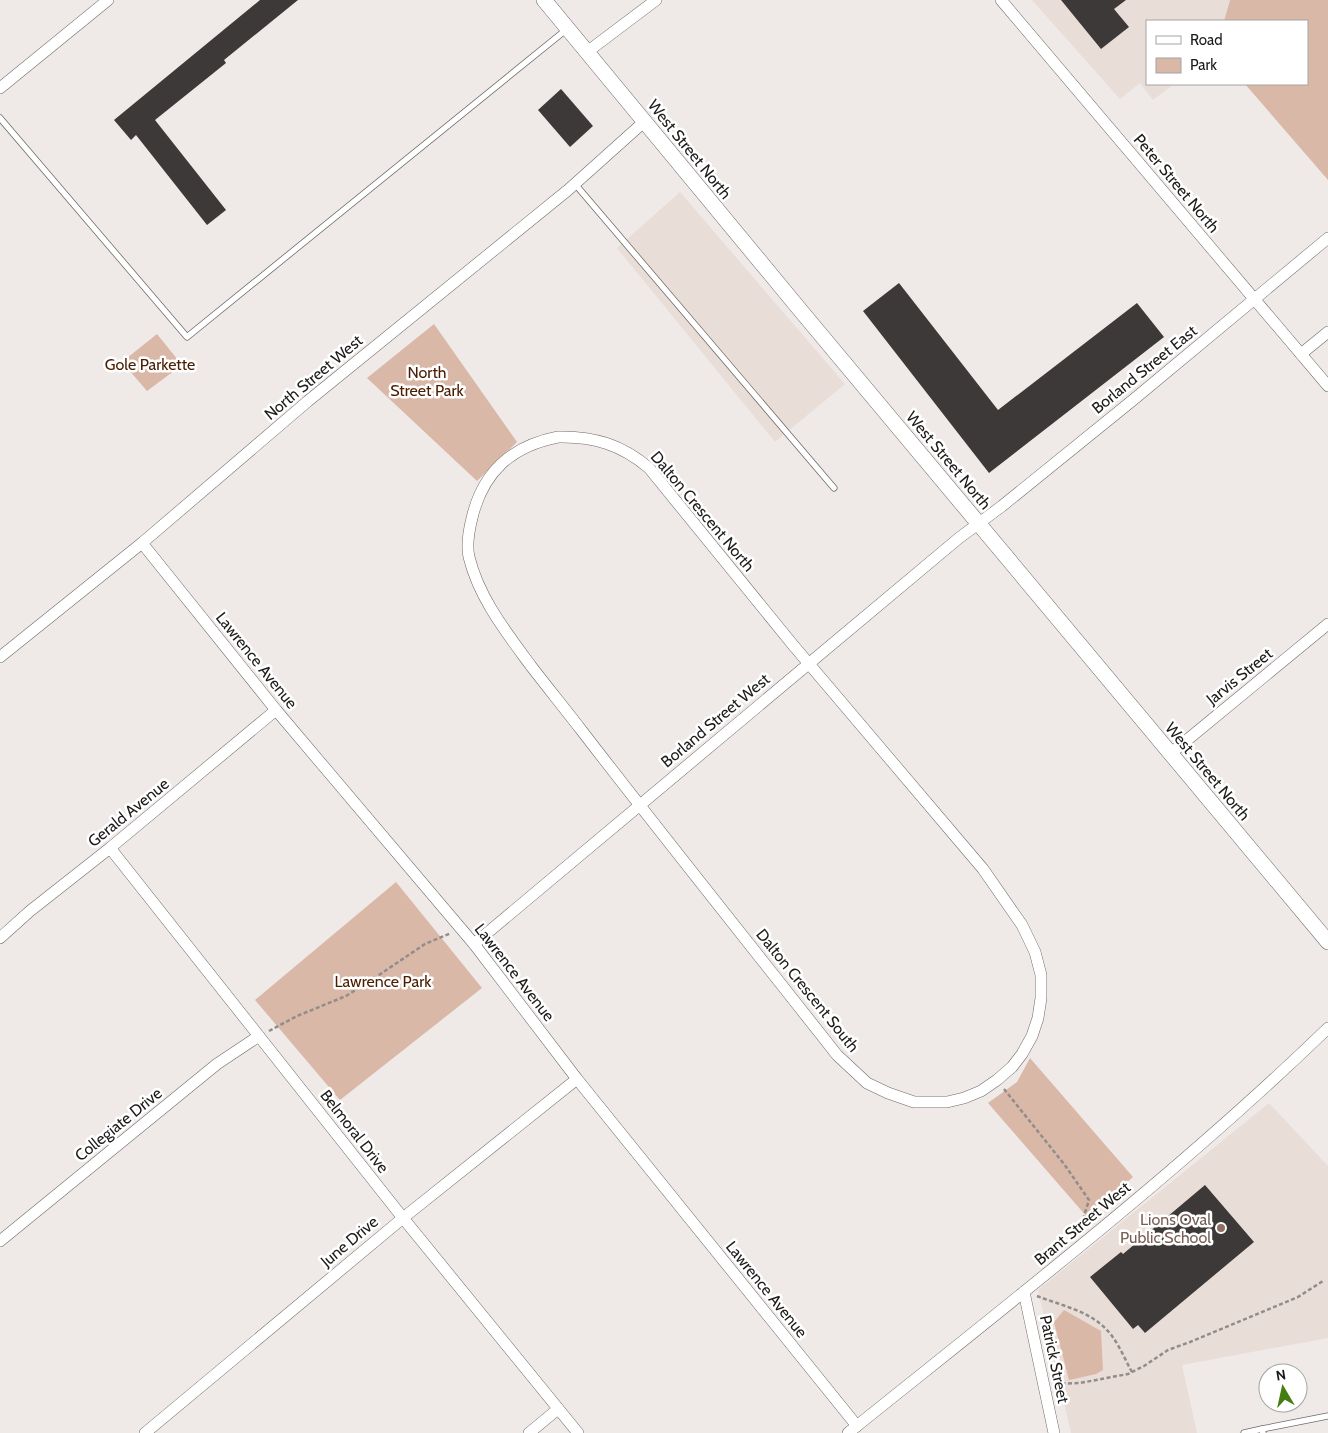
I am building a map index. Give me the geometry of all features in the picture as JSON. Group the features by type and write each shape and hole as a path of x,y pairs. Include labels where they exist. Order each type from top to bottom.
{"main road":[{"name":"West Street North","path":"544,0 800,310 1328,942"}],"street":[{"path":"0,88 108,0"},
{"path":"588,52 656,0"},
{"name":"Peter Street North","path":"1001,0 1328,386"},
{"name":"North Street West","path":"0,657 142,543 308,401 574,184 644,121"},
{"name":"Borland Street East","path":"979,523 1133,400 1328,238"},
{"path":"1301,354 1328,332"},
{"name":"Dalton Crescent North","path":"639,805 509,637 474,576 468,554 473,511 492,472 507,458 522,448 541,440 565,437 597,440 636,457 649,468 666,488 809,663"},
{"name":"Borland Street West","path":"474,944 979,523"},
{"name":"Lawrence Avenue","path":"142,543 276,710 474,944 577,1079 852,1430"},
{"name":"Jarvis Street","path":"1170,754 1328,624"},
{"name":"Dalton Crescent South","path":"639,805 837,1055 867,1083 914,1102 947,1102 981,1091 997,1080 1012,1067 1022,1054 1032,1036 1038,1018 1041,998 1041,975 1029,938 983,869 809,663"},
{"name":"Gerald Avenue","path":"0,938 30,911 110,848 276,710"},
{"name":"Belmoral Drive","path":"110,848 403,1218 578,1433"},
{"name":"Brant Street West","path":"852,1430 1024,1292 1199,1146 1271,1083 1328,1028"},
{"name":"Collegiate Drive","path":"0,1241 217,1064 259,1036"},
{"name":"June Drive","path":"146,1433 403,1218 577,1079"},
{"name":"Patrick Street","path":"1024,1292 1054,1433"},
{"path":"529,1433 558,1409"}],"lane":[{"path":"0,118 187,337 567,29"},
{"path":"574,184 834,488"},
{"path":"1244,1433 1263,1431 1328,1416"}],"path":[{"path":"259,1036 297,1016 346,996 425,944 461,929"},
{"path":"997,1080 1064,1164 1084,1193 1088,1200 1084,1216 1096,1231"},
{"path":"1044,1384 1080,1384 1113,1378 1132,1372 1168,1350 1298,1297 1323,1281"},
{"path":"1024,1292 1086,1314 1097,1321 1115,1340 1132,1372"}],"shaded area":[{"path":"1032,0 1230,0 1224,20 1146,20 1146,85 1173,85 1153,100 1140,83 1120,99"},
{"path":"680,192 845,384 775,442 617,248"},
{"name":"Lions Oval Public School","path":"1269,1103 1328,1166 1328,1338 1182,1365 1197,1433 1071,1433 1038,1290"}],"green space":[{"path":"1230,0 1328,0 1328,180 1246,85 1308,85 1308,20 1224,20"},
{"name":"North Street Park","path":"434,324 517,442 477,481 367,378"},
{"name":"Gole Parkette","path":"157,334 182,365 147,391 122,362"},
{"name":"Lawrence Park","path":"396,882 482,988 340,1100 255,1000"},
{"path":"1030,1058 1133,1177 1087,1217 988,1103 1017,1082"},
{"path":"1064,1310 1101,1331 1103,1370 1096,1374 1069,1380 1054,1322"}],"building":[{"path":"260,0 298,0 224,60 226,63 155,120 226,210 207,225 136,135 131,140 114,120"},
{"path":"1061,0 1126,0 1114,9 1129,27 1101,49"},
{"path":"561,89 593,126 570,147 538,110"},
{"path":"899,283 998,410 1137,303 1164,337 989,473 863,311"},
{"path":"1205,1185 1254,1242 1145,1333 1138,1325 1133,1329 1090,1277 1121,1252 1123,1254"}],"place":[{"name":"Lions Oval Public School","path":"1221,1228"}]}
